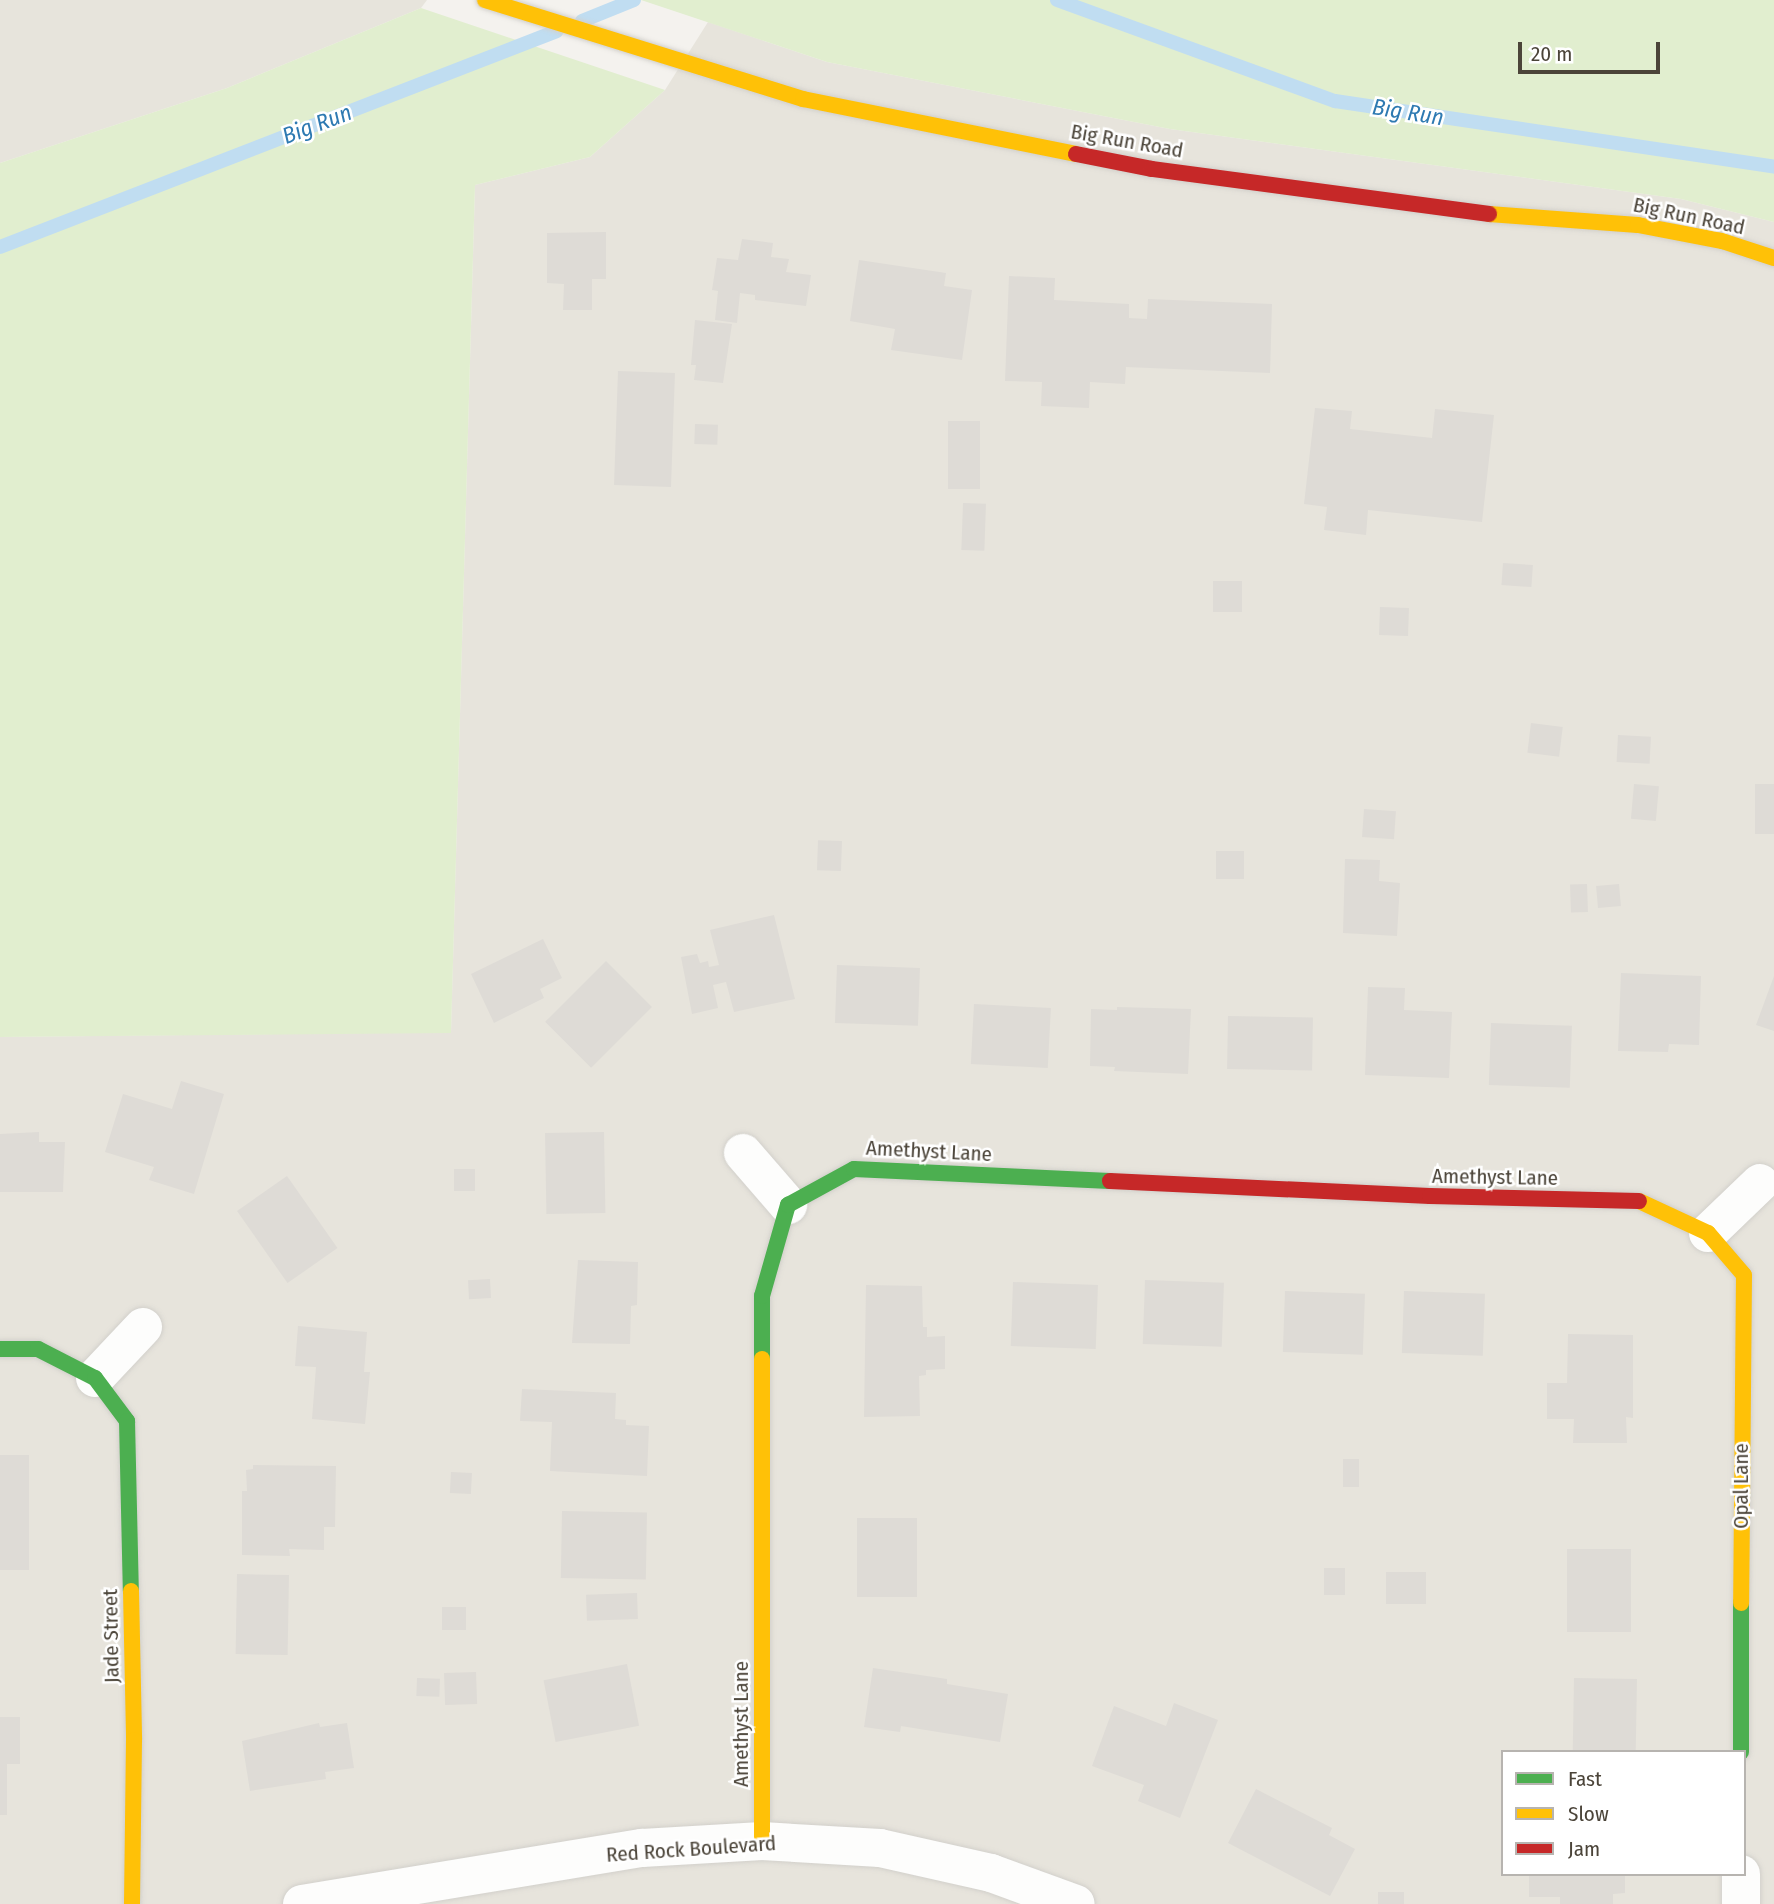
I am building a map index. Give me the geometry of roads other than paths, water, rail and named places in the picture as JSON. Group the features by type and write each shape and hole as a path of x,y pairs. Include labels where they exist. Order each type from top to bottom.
{"street":[{"name":"Big Run Road","path":"485,0 803,99 1152,169 1499,215 1638,225 1722,242 1774,258"},
{"path":"743,1153 788,1205"},
{"name":"Amethyst Lane","path":"762,1841 762,1296 788,1205 854,1169 1416,1196 1642,1201 1708,1233"},
{"path":"1708,1233 1760,1183"},
{"name":"Opal Lane","path":"1708,1233 1744,1275 1741,1398 1741,1750"},
{"path":"0,1349 38,1349 95,1378 144,1327"},
{"name":"Jade Street","path":"95,1378 127,1421 134,1740 132,1904"},
{"name":"Red Rock Boulevard","path":"302,1904 642,1848 762,1841 880,1848 991,1873 1076,1904"},
{"path":"1741,1876 1741,1904"}],"waterway":[{"name":"Big Run","path":"582,21 634,0"},
{"name":"Big Run","path":"1057,0 1335,101 1774,167"},
{"name":"Big Run","path":"0,247 557,31"}]}
